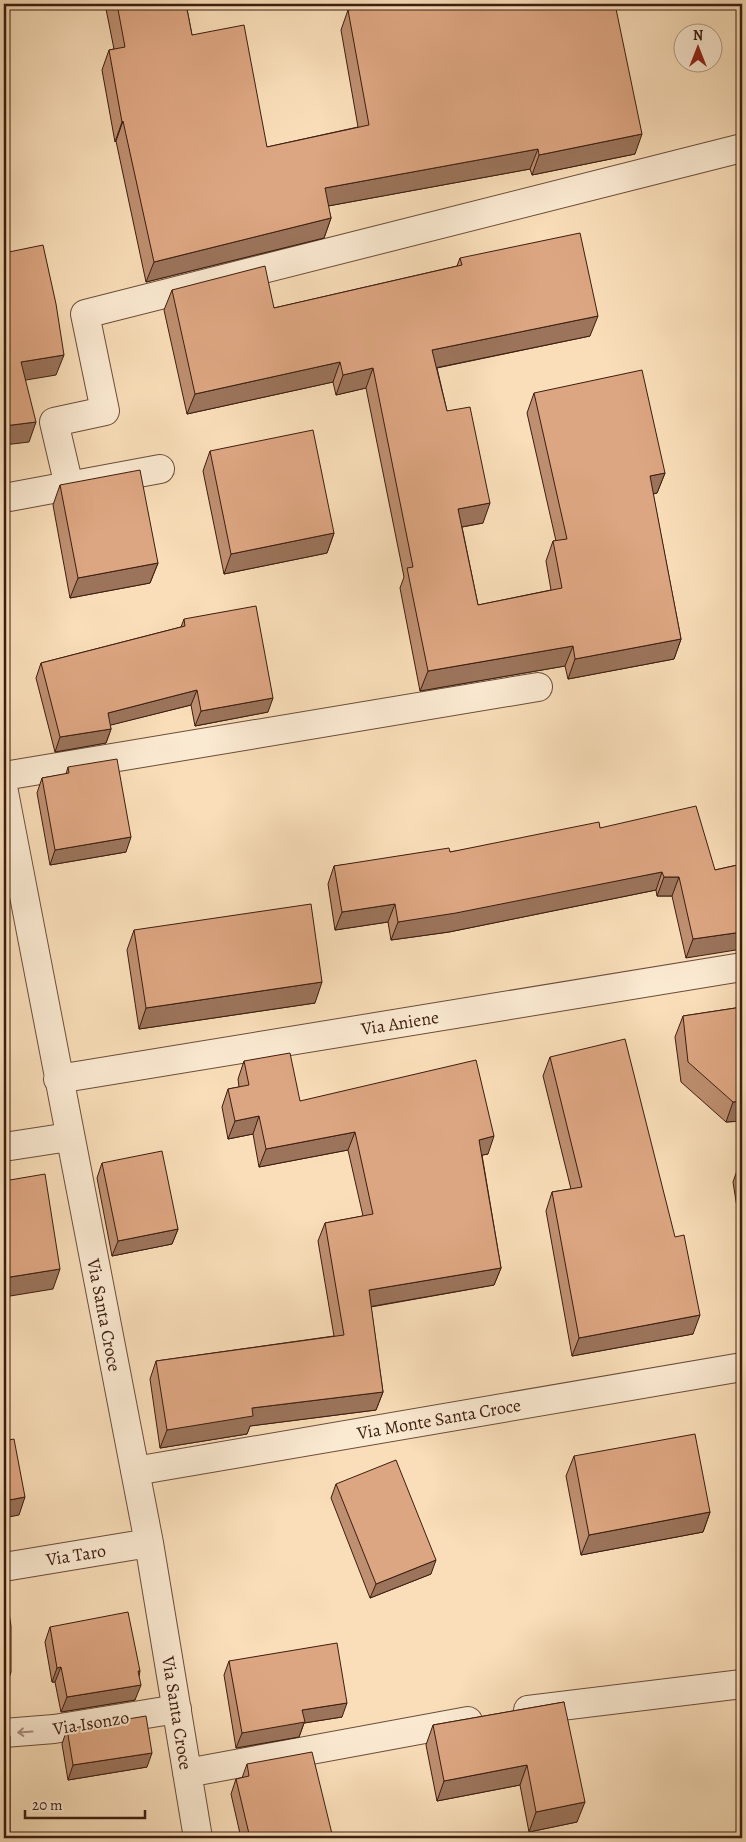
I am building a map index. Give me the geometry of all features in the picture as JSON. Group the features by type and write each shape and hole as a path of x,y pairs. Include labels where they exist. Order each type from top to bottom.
{"street":[{"path":"69,486 54,422 105,411 85,314 742,148"},
{"path":"4,498 160,469"},
{"path":"4,776 538,687"},
{"name":"Via Santa Croce","path":"5,805 149,1543 198,1838"},
{"name":"Via Aniene","path":"58,1079 742,966"},
{"path":"4,1147 69,1137"},
{"name":"Via Monte Santa Croce","path":"135,1471 742,1367"},
{"name":"Via Taro","path":"4,1566 149,1543"},
{"path":"187,1773 536,1708 742,1684"},
{"name":"Via Isonzo","path":"4,1733 54,1729 177,1708"}],"building":[{"path":"117,4 186,4 192,35 244,25 267,147 369,125 348,10 383,4 615,4 642,134 539,155 538,149 325,188 331,218 154,262 122,122 109,50 125,47"},
{"path":"580,233 598,316 432,350 447,411 470,407 490,503 458,509 478,605 562,588 553,541 567,539 534,393 642,370 665,473 650,476 681,639 575,659 573,646 428,671 407,568 413,567 373,368 343,375 340,362 195,394 172,290 265,266 274,308 462,265 460,258"},
{"path":"43,245 56,304 64,355 21,362 36,422 4,426 4,253"},
{"path":"313,430 334,533 231,554 210,451"},
{"path":"140,470 158,563 78,578 60,485"},
{"path":"256,606 273,698 201,711 197,690 108,713 111,729 60,737 41,663 185,626 184,619"},
{"path":"117,759 131,837 55,850 42,778 69,773 68,767"},
{"path":"696,806 715,870 742,864 742,932 693,939 679,877 664,877 662,872 456,913 398,922 395,904 342,912 334,866 449,848 450,852 599,822 600,828"},
{"path":"311,904 322,982 146,1008 134,930"},
{"path":"742,1007 742,1101 733,1102 688,1062 683,1016"},
{"path":"625,1039 675,1237 684,1235 700,1315 579,1338 552,1192 582,1187 550,1057"},
{"path":"290,1053 300,1101 476,1060 494,1136 479,1140 501,1268 369,1290 383,1392 252,1408 253,1416 167,1430 156,1361 344,1335 325,1223 373,1214 355,1132 266,1149 259,1116 235,1121 228,1089 249,1085 244,1061"},
{"path":"162,1151 178,1229 118,1241 102,1163"},
{"path":"45,1174 60,1269 4,1278 4,1181"},
{"path":"695,1434 710,1512 589,1535 574,1456"},
{"path":"14,1439 25,1497 4,1501 4,1441"},
{"path":"396,1460 436,1560 376,1584 336,1484"},
{"path":"4,1581 11,1626 11,1672 4,1673"},
{"path":"128,1612 141,1685 67,1697 61,1667 57,1668 50,1627"},
{"path":"337,1643 347,1703 302,1710 305,1722 242,1733 229,1661"},
{"path":"564,1702 585,1802 536,1812 527,1765 444,1781 433,1725"},
{"path":"146,1716 152,1753 73,1765 67,1729"},
{"path":"10,1736 10,1837 66,1838 4,1838 4,1737"},
{"path":"312,1752 333,1838 250,1838 236,1779 249,1776 247,1764"}]}
